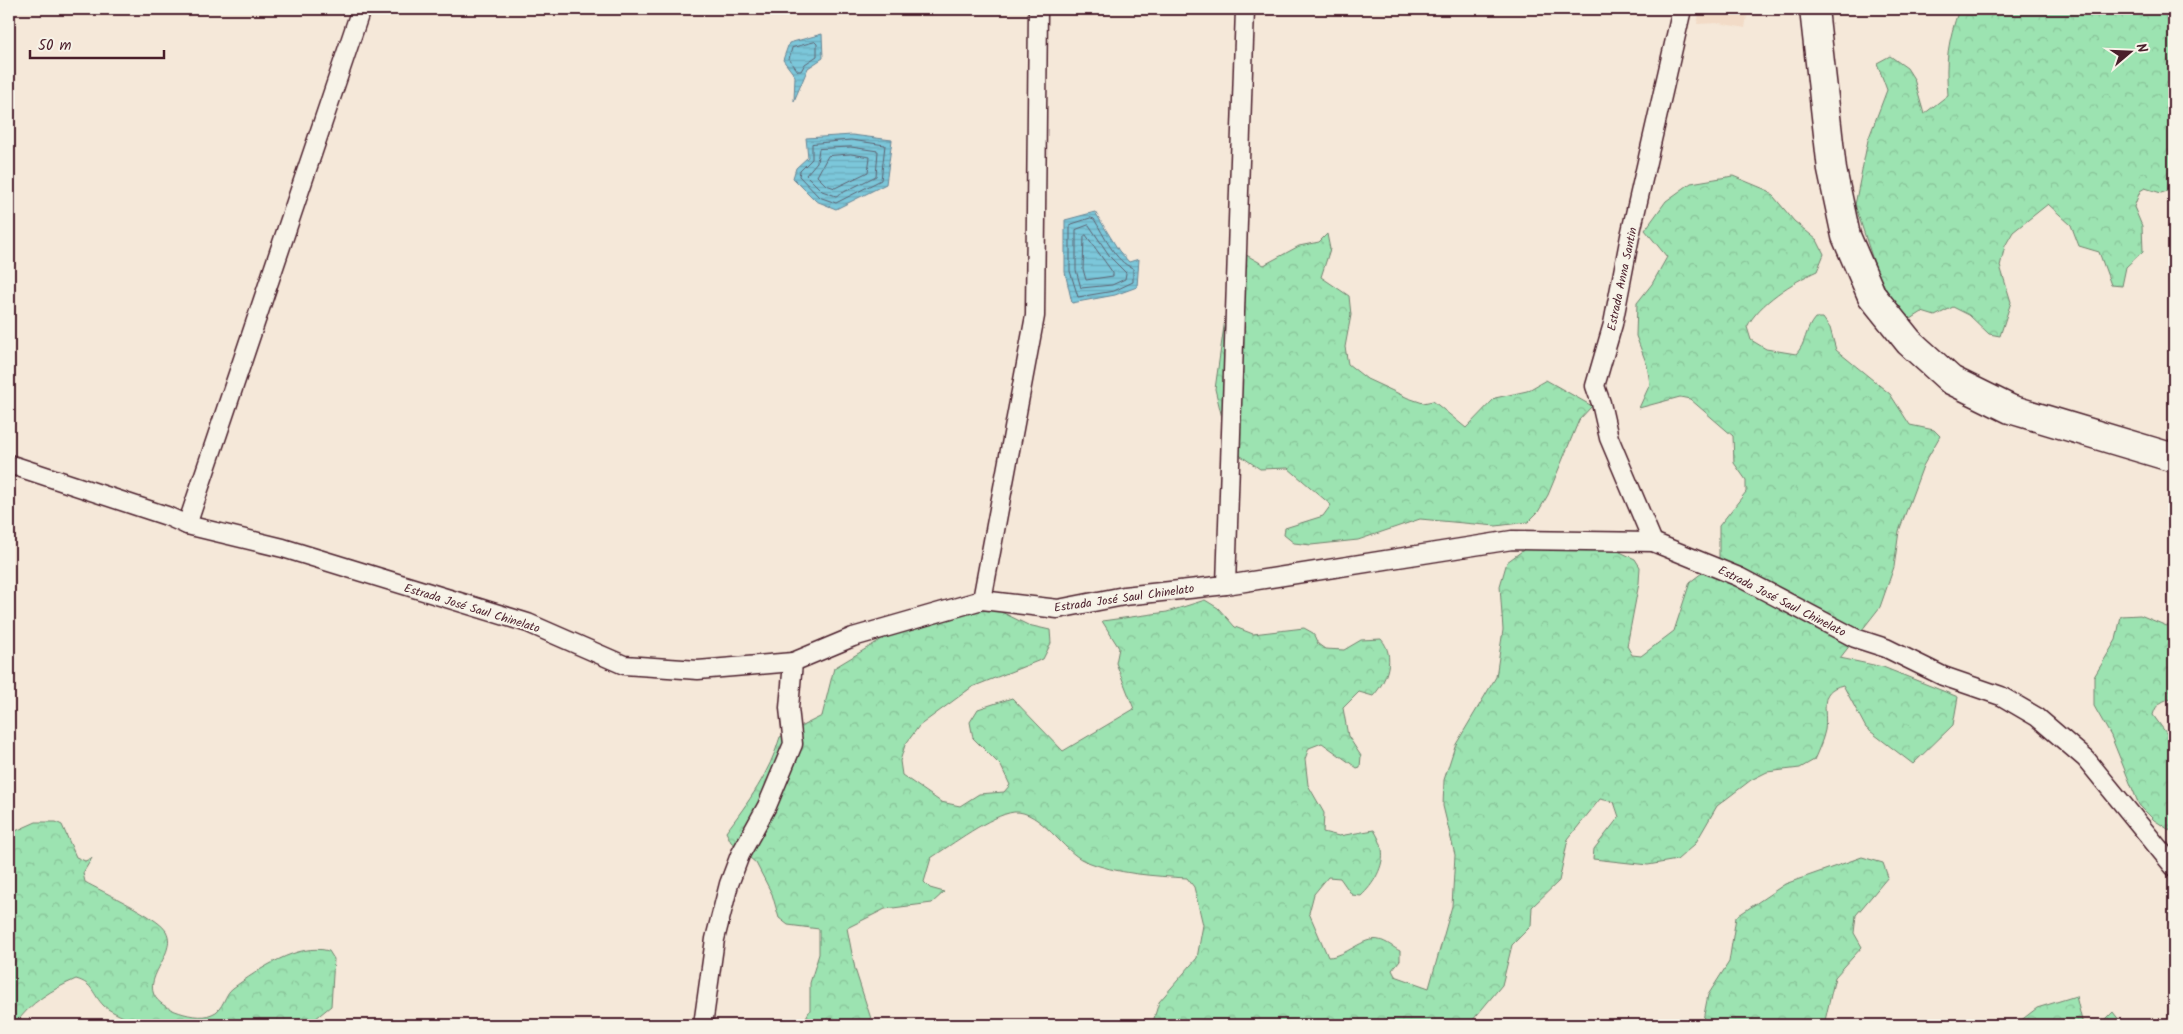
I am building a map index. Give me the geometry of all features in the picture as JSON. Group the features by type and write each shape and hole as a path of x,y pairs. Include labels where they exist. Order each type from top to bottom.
{"main road":[{"path":"1814,9 1832,170 1846,236 1872,296 1902,334 1951,380 2010,409 2174,458"}],"street":[{"path":"187,525 361,9"},
{"path":"982,600 1035,316 1038,9"},
{"path":"1226,585 1244,9"},
{"name":"Estrada Anna Santin","path":"1653,542 1609,438 1595,386 1613,324 1630,236 1682,9"},
{"name":"Estrada José Saul Chinelato","path":"9,464 167,516 187,525 283,548 528,623 624,665 698,670 794,662 853,637 982,600 1058,609 1124,596 1226,585 1512,540 1653,542 1739,577 1855,638 1886,648 1943,676 2000,696 2037,717 2086,759 2174,867"},
{"path":"703,1025 715,939 729,884 740,855 767,806 792,744 789,708 794,662"}],"shaded area":[{"path":"1700,9 1748,9 1745,28 1719,23 1697,24"}],"green space":[{"path":"1959,9 2174,9 2174,189 2161,193 2145,188 2140,191 2134,207 2142,226 2143,251 2126,267 2122,286 2111,285 2099,252 2079,246 2071,225 2048,204 2013,232 2005,246 2000,266 2011,302 2000,336 1989,334 1969,315 1953,307 1935,316 1922,312 1911,319 1895,306 1877,272 1855,205 1868,140 1887,90 1877,63 1890,56 1907,68 1914,79 1924,114 1948,95 1948,51"},
{"path":"1733,176 1769,191 1794,221 1817,240 1824,254 1817,271 1787,287 1752,318 1747,327 1751,340 1766,349 1796,354 1802,346 1809,327 1815,318 1823,318 1830,328 1836,350 1890,394 1910,425 1934,430 1940,436 1923,466 1899,531 1894,567 1880,607 1840,658 1883,667 1958,697 1953,725 1913,764 1866,728 1843,685 1830,692 1825,702 1825,730 1814,760 1800,768 1767,772 1751,780 1717,806 1695,844 1677,860 1648,865 1593,859 1594,849 1619,817 1614,802 1600,799 1568,839 1559,881 1532,907 1531,926 1512,945 1502,985 1472,1021 1471,1025 1152,1025 1159,1002 1197,958 1203,925 1194,887 1187,878 1122,872 1085,861 1068,849 1043,824 1033,818 1024,813 1014,812 1005,814 983,824 931,858 924,882 930,888 944,892 932,903 885,909 847,928 855,969 873,1025 802,1025 810,1010 810,983 819,954 819,929 788,925 779,918 772,894 756,863 731,842 726,832 764,775 780,737 822,716 834,668 897,630 989,606 1028,625 1050,630 1051,643 1043,659 972,687 919,726 905,745 900,761 902,775 941,802 960,806 979,794 1004,792 1010,785 1001,766 973,738 970,722 978,709 1012,698 1063,751 1134,709 1116,663 1119,648 1102,621 1167,612 1205,600 1218,608 1235,627 1253,634 1304,628 1313,633 1318,644 1325,649 1344,650 1361,640 1381,639 1388,653 1389,661 1386,676 1373,696 1359,692 1343,708 1348,736 1361,756 1360,767 1357,768 1322,743 1309,748 1305,759 1308,785 1324,813 1323,832 1339,836 1374,830 1381,846 1382,862 1374,881 1361,896 1352,895 1340,878 1328,877 1314,894 1309,913 1328,957 1341,954 1367,941 1382,941 1400,951 1400,960 1392,970 1395,976 1429,988 1452,906 1455,855 1443,806 1444,780 1455,746 1496,677 1503,630 1500,586 1507,562 1529,546 1605,545 1635,559 1640,567 1639,583 1627,646 1632,655 1641,656 1674,631 1690,582 1719,560 1719,526 1746,492 1746,480 1734,463 1733,436 1690,399 1680,397 1639,408 1650,384 1647,365 1636,336 1637,303 1652,284 1667,257 1645,230 1666,201 1691,183"},
{"path":"1327,234 1330,249 1321,277 1349,296 1351,315 1345,347 1348,364 1367,379 1423,403 1433,401 1466,428 1495,398 1527,391 1546,380 1592,406 1579,420 1548,495 1538,512 1528,522 1496,526 1420,519 1358,540 1311,545 1294,543 1284,535 1285,528 1323,516 1331,505 1288,468 1260,469 1238,454 1226,434 1215,389 1234,256 1241,252 1264,265 1299,246 1319,242"},
{"path":"2140,615 2167,626 2174,622 2174,697 2158,705 2153,715 2174,744 2174,833 2154,820 2139,805 2111,736 2094,706 2094,677 2116,640 2121,616"},
{"path":"36,822 56,822 62,825 76,857 85,861 92,858 83,873 85,882 141,912 161,925 166,931 169,941 153,983 153,993 160,1002 184,1014 194,1016 208,1015 216,1012 222,1006 230,991 254,973 292,954 304,950 317,949 329,951 334,959 331,1006 315,1019 302,1025 134,1025 104,1006 90,987 76,979 34,1003 15,1025 9,1025 9,834"},
{"path":"1862,857 1883,863 1888,877 1856,915 1854,933 1862,947 1835,977 1824,1025 1702,1025 1708,995 1729,962 1736,917 1785,884"},
{"path":"2076,996 2083,1025 2015,1025 2037,1008"},
{"path":"2113,1012 2123,1025 2100,1025"}],"water":[{"path":"822,34 823,58 808,68 794,101 795,76 783,60 789,43"},
{"path":"852,135 892,140 886,184 836,209 816,201 793,178 796,168 808,157 806,138"},
{"path":"1095,212 1119,251 1129,262 1139,259 1137,287 1115,295 1072,303 1065,272 1065,220"}]}
